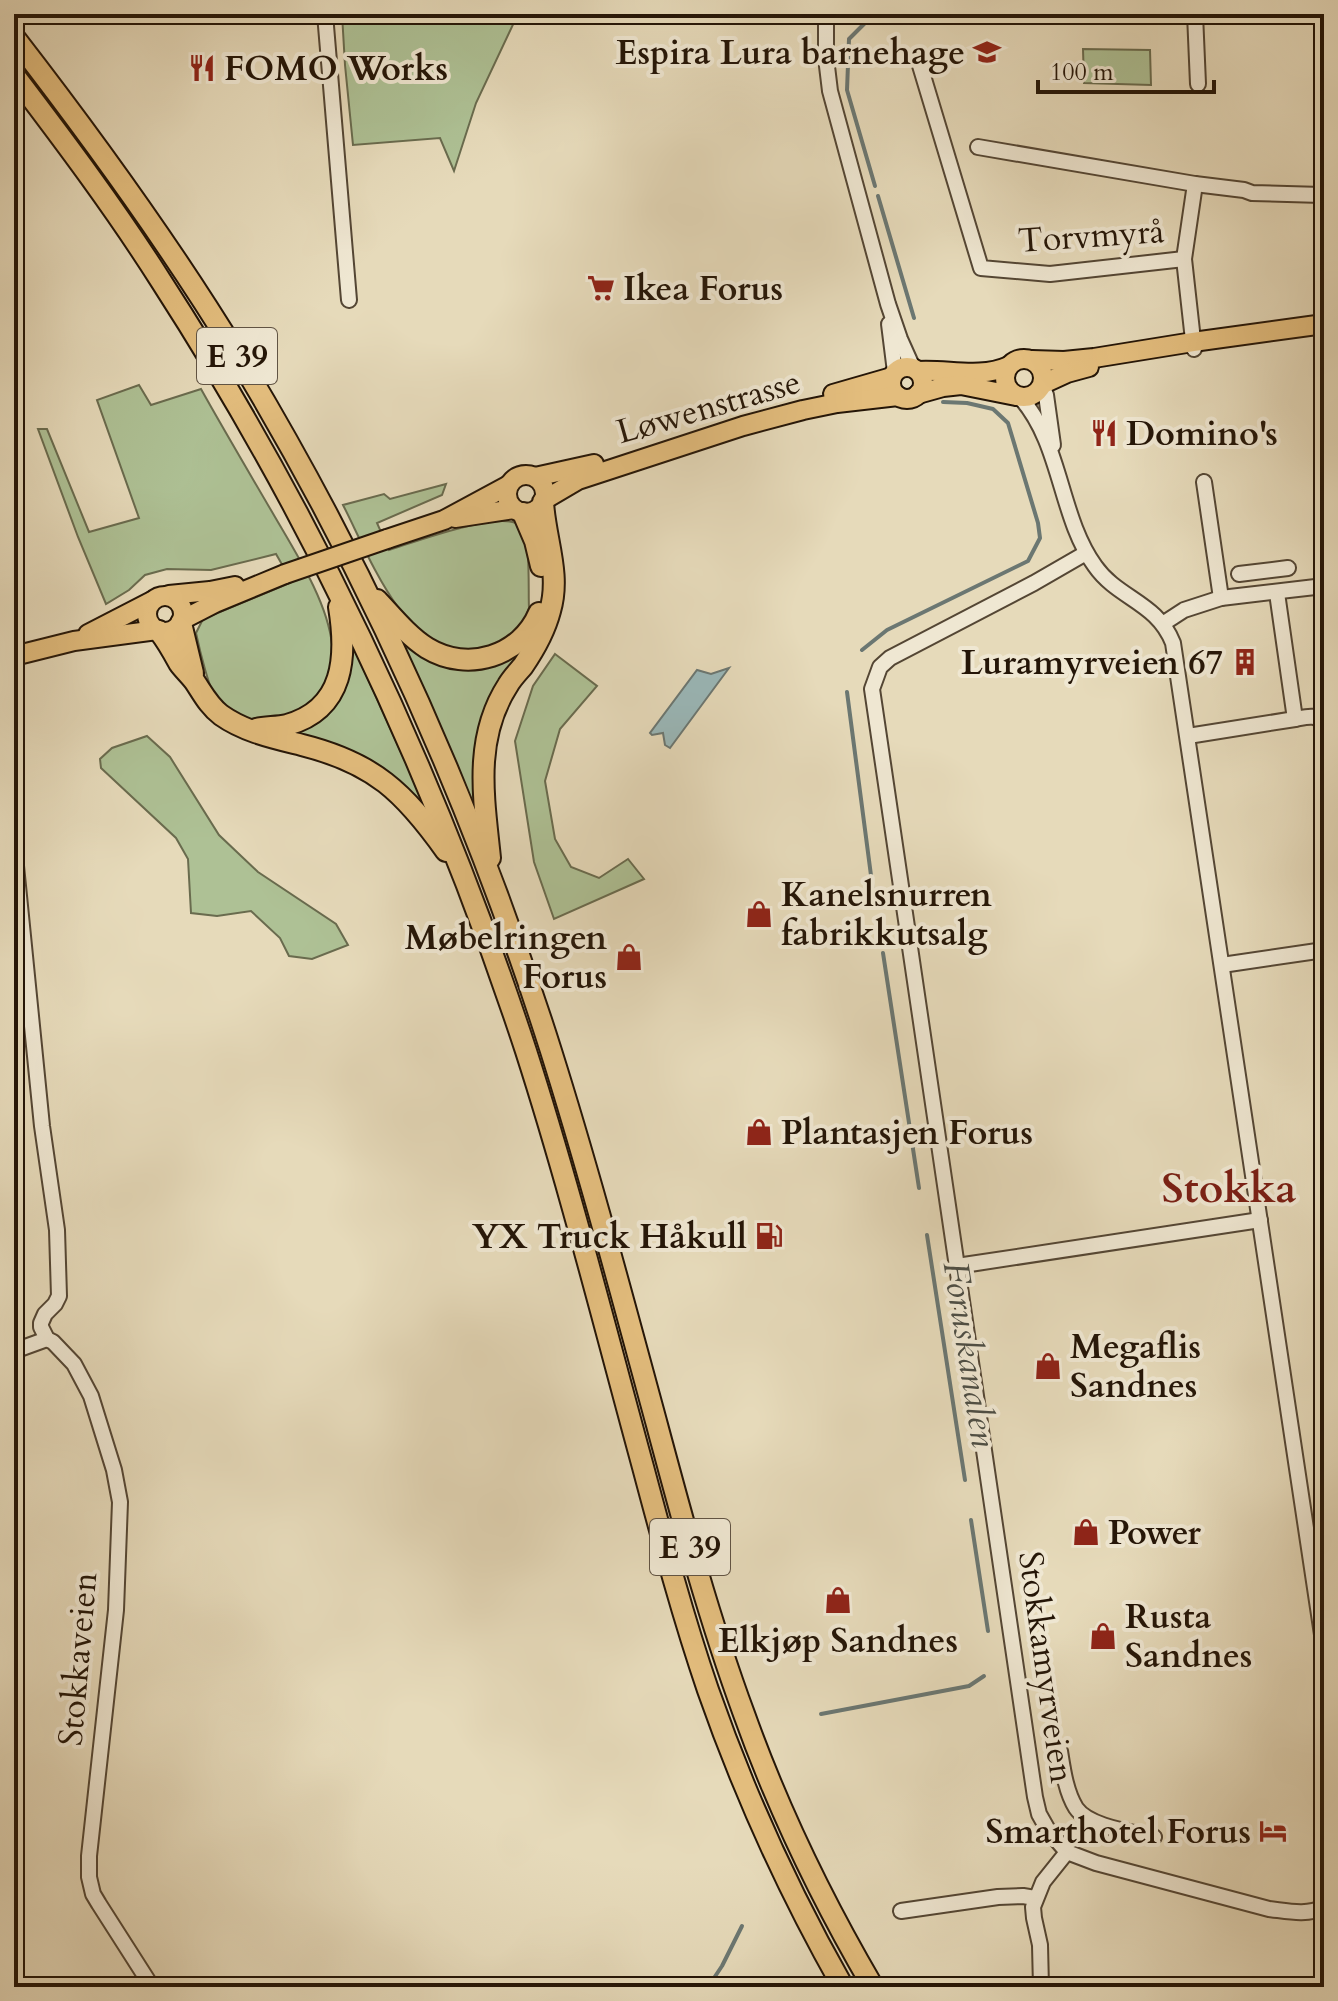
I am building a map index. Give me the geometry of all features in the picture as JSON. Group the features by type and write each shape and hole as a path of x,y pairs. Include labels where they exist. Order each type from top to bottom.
{"highway":[{"name":"E 39","path":"14,37 145,216 255,386 320,501 419,705 493,882 562,1087 687,1537 731,1679 795,1839 873,1987"},
{"name":"E 39","path":"14,75 162,281 251,428 336,587 402,724 464,875 527,1053 663,1543 707,1687 767,1837 843,1987"},
{"name":"E 39","path":"493,882 482,783 484,750 492,720 507,686 525,664 550,611 554,588 553,563 543,501"},
{"name":"E 39","path":"364,587 408,632 434,652 464,660 483,659 501,653 528,632 538,617 543,600 543,576 535,541 518,511"},
{"name":"E 39","path":"250,729 282,726 300,720 317,709 331,694 340,675 343,656 336,587"},
{"name":"E 39","path":"182,621 195,682"},
{"name":"E 39","path":"158,631 215,709 237,724 271,738 345,758 375,773 403,796 464,875"}],"main road":[{"path":"918,394 922,380 905,372 892,387 898,396 908,399 943,387 961,385 1032,396 1042,385 1067,373 1096,365 1324,324"},
{"path":"1018,396 1008,389 1006,371 1019,359 1064,361 1276,338 1324,337"},
{"path":"1032,360 1043,373 1042,385"},
{"name":"Løwenstrasse","path":"535,477 612,459 905,372 932,370 979,374 1009,366"},
{"name":"Løwenstrasse","path":"543,501 578,480 743,426 837,403 898,396"},
{"path":"444,520 535,511 543,501 544,487 528,474 513,479 509,485 507,498 518,511"},
{"path":"14,656 74,641 174,630 182,621 215,603 281,575 444,520 509,485"},
{"path":"74,641 160,598 210,591 281,575"},
{"path":"158,631 147,617 148,605 160,598 174,597 181,604 182,621"}],"street":[{"path":"325,14 349,300"},
{"path":"826,14 830,91 900,339 905,372"},
{"path":"1195,14 1198,84"},
{"name":"Torvmyrå","path":"918,59 981,268 1050,274 1184,259"},
{"name":"Torvmyrå","path":"978,147 1252,193 1322,195"},
{"name":"Torvmyrå","path":"1194,346 1184,259 1195,184"},
{"path":"1042,385 1056,465"},
{"path":"1018,396 1035,416 1056,465 1086,553 1105,578 1164,623 1173,643 1324,1648"},
{"path":"1204,482 1221,598"},
{"name":"Stokkamyrveien","path":"1067,1852 1048,1830 1039,1814 1035,1797 872,689 880,667 890,658 1086,553"},
{"path":"1239,574 1288,568"},
{"path":"1164,623 1184,610 1221,598 1324,586"},
{"path":"1277,593 1295,719"},
{"path":"1188,736 1311,716 1324,724"},
{"path":"14,846 42,1126 57,1230 59,1289 55,1304 41,1323 47,1339 14,1351"},
{"path":"1222,965 1324,950"},
{"path":"957,1266 1260,1220"},
{"name":"Stokkaveien","path":"47,1339 69,1358 91,1396 117,1482 120,1502 116,1610 90,1834 89,1877 93,1894 152,1987"},
{"path":"1060,1751 1070,1795 1082,1815 1089,1820 1154,1837"},
{"path":"1041,1987 1035,1898 1043,1882 1067,1852 1096,1863 1269,1909 1298,1913 1324,1907"},
{"path":"901,1911 998,1897 1035,1898"}],"green space":[{"path":"342,14 518,14 476,103 454,171 440,138 353,145"},
{"path":"1083,49 1150,50 1151,85 1084,83"},
{"path":"139,385 151,405 201,389 310,579 329,629 331,667 324,686 311,702 295,713 277,719 257,720 237,715 219,703 209,681 196,633 203,619 292,582 276,554 211,570 167,569 145,575 129,590 106,604 38,429 47,429 89,532 139,518 97,400"},
{"path":"446,484 442,495 377,523 389,550 479,524 512,522 521,527 528,554 529,608 513,634 501,644 487,649 463,652 441,646 422,634 389,594 343,505 384,494 390,499"},
{"path":"396,632 432,660 521,651 478,805 473,809"},
{"path":"354,648 422,799 415,801 285,736 301,725 349,651"},
{"path":"555,654 597,686 560,729 545,781 555,839 571,867 599,878 628,859 644,879 554,919 534,862 515,741 533,686"},
{"path":"147,736 170,757 219,835 258,872 336,924 348,945 312,959 289,956 280,938 251,911 217,916 191,913 188,859 176,838 101,768 100,759 112,748"}],"water":[{"path":"729,668 670,748 665,745 663,733 650,733 697,670 711,674"}],"waterway":[{"name":"Foruskanalen","path":"874,14 849,39 847,90 875,186"},
{"name":"Foruskanalen","path":"878,196 914,318"},
{"name":"Foruskanalen","path":"862,650 887,630 1028,561 1040,538 1008,423 993,409 943,402"},
{"name":"Foruskanalen","path":"847,692 875,906"},
{"name":"Foruskanalen","path":"883,953 919,1188"},
{"name":"Foruskanalen","path":"927,1235 965,1480"},
{"name":"Foruskanalen","path":"971,1520 988,1631"},
{"name":"Foruskanalen","path":"821,1714 969,1686 984,1676"},
{"path":"708,1987 742,1926"}],"place":[{"name":"Espira Lura barnehage","path":"987,52"},
{"name":"FOMO Works","path":"202,68"},
{"name":"Ikea Forus","path":"601,288"},
{"name":"Domino's","path":"1104,433"},
{"name":"Luramyrveien 67","path":"1245,662"},
{"name":"Kanelsnurren fabrikkutsalg","path":"759,914"},
{"name":"Møbelringen Forus","path":"629,957"},
{"name":"Plantasjen Forus","path":"759,1132"},
{"name":"YX Truck Håkull","path":"769,1236"},
{"name":"Megaflis Sandnes","path":"1048,1366"},
{"name":"Power","path":"1086,1532"},
{"name":"Elkjøp Sandnes","path":"838,1600"},
{"name":"Rusta Sandnes","path":"1103,1636"},
{"name":"Smarthotel Forus","path":"1273,1831"}],"district":[{"name":"Stokka","path":"1229,1187"}]}
